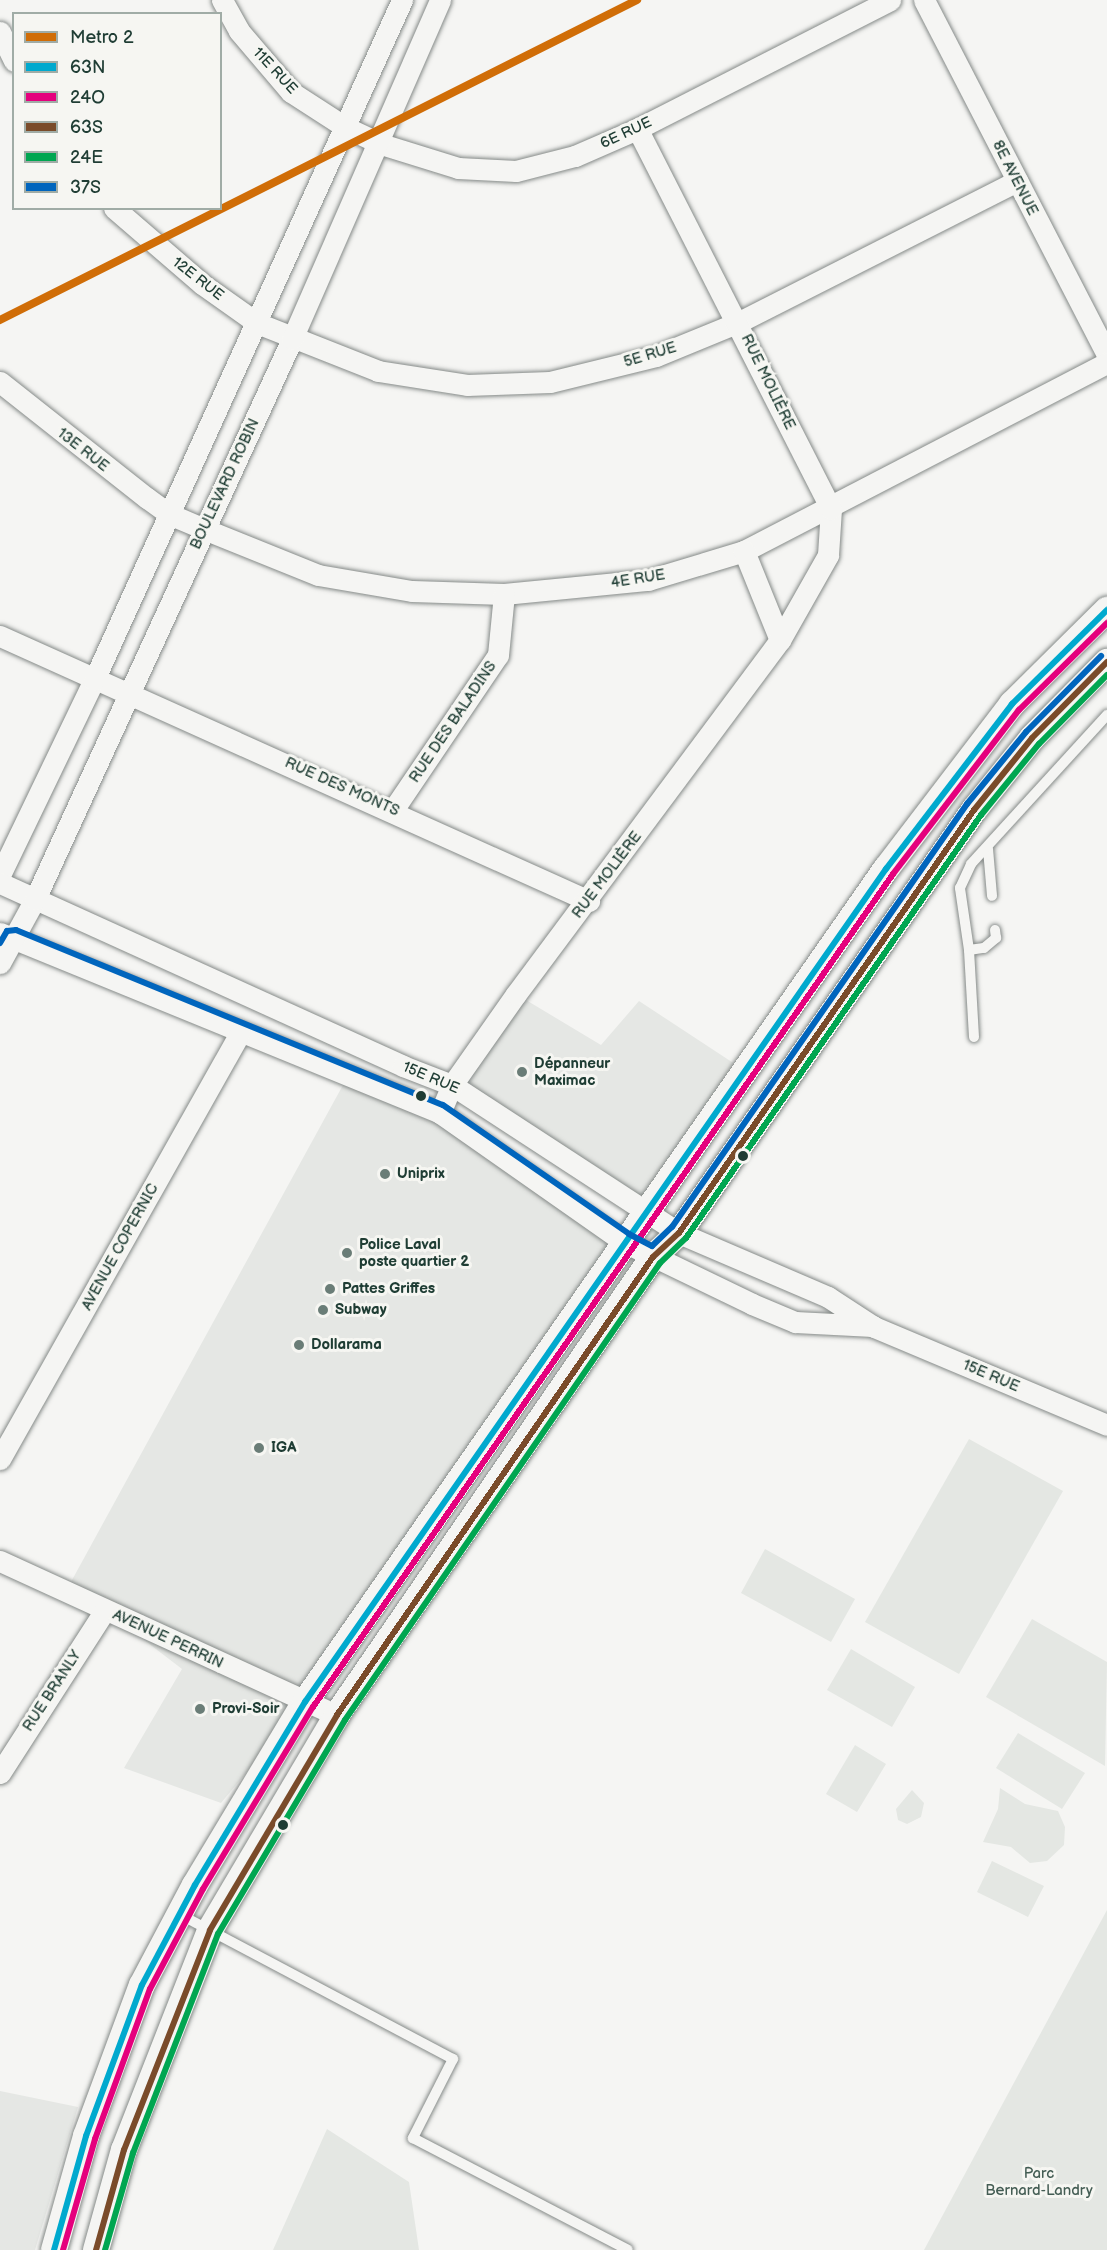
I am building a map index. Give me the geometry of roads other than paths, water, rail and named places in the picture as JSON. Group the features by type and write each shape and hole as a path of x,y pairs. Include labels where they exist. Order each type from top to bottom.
{"street":[{"name":"11E RUE","path":"222,0 239,31 291,92 345,127"},
{"path":"0,875 94,680 402,0"},
{"name":"BOULEVARD ROBIN","path":"0,963 7,936 35,899 292,339 381,144 440,0"},
{"name":"6E RUE","path":"345,127 381,144 458,168 516,171 575,156 637,129 890,0"},
{"name":"8E AVENUE","path":"924,0 1107,355"},
{"path":"0,32 12,57"},
{"name":"RUE MOLIÈRE","path":"440,1113 453,1085 780,640 828,555 831,509 739,322 637,129"},
{"name":"5E RUE","path":"257,323 378,372 467,386 550,382 656,356 739,322 1017,181"},
{"name":"12E RUE","path":"116,210 202,284 257,323"},
{"name":"4E RUE","path":"170,514 318,575 412,591 504,594 648,580 744,551 831,509 1107,363"},
{"name":"13E RUE","path":"0,382 170,514"},
{"path":"744,551 780,640"},
{"name":"RUE DES BALADINS","path":"393,810 498,655 504,594"},
{"path":"54,2250 88,2130 142,1985 178,1914 305,1702 644,1213 944,790 1012,704 1107,610"},
{"name":"RUE DES MONTS","path":"0,636 94,680 130,692 393,810 589,902"},
{"path":"96,2250 124,2150 210,1930 337,1715 653,1257 679,1233 974,810 1032,738 1107,662"},
{"name":"15E RUE","path":"0,883 403,1066 453,1085 644,1213 679,1233 828,1297 874,1327 1107,1425"},
{"name":"15E RUE","path":"7,936 239,1034 440,1113 624,1242 795,1322 874,1327"},
{"name":"AVENUE COPERNIC","path":"0,1459 239,1034"},
{"name":"AVENUE PERRIN","path":"0,1561 337,1715"},
{"name":"RUE BRANLY","path":"0,1773 105,1610"}],"lane":[{"path":"974,1037 969,950 960,888 971,864 988,849 1107,715"},
{"path":"988,849 992,896"},
{"path":"969,950 984,948 996,938 995,930"},
{"path":"178,1914 453,2059 413,2138 628,2250"}],"metro line":[{"name":"2","path":"222,208 637,0"},
{"name":"2","path":"0,320 219,210"}],"place":[{"name":"Dépanneur Maximac","path":"522,1072"},
{"name":"Uniprix","path":"385,1174"},
{"name":"Police Laval poste quartier 2","path":"347,1253"},
{"name":"Pattes Griffes","path":"330,1289"},
{"name":"Subway","path":"323,1310"},
{"name":"Dollarama","path":"299,1345"},
{"name":"IGA","path":"259,1448"},
{"name":"Provi-Soir","path":"200,1709"}],"park label":[{"name":"Parc Bernard-Landry","path":"1039,2182"}]}
